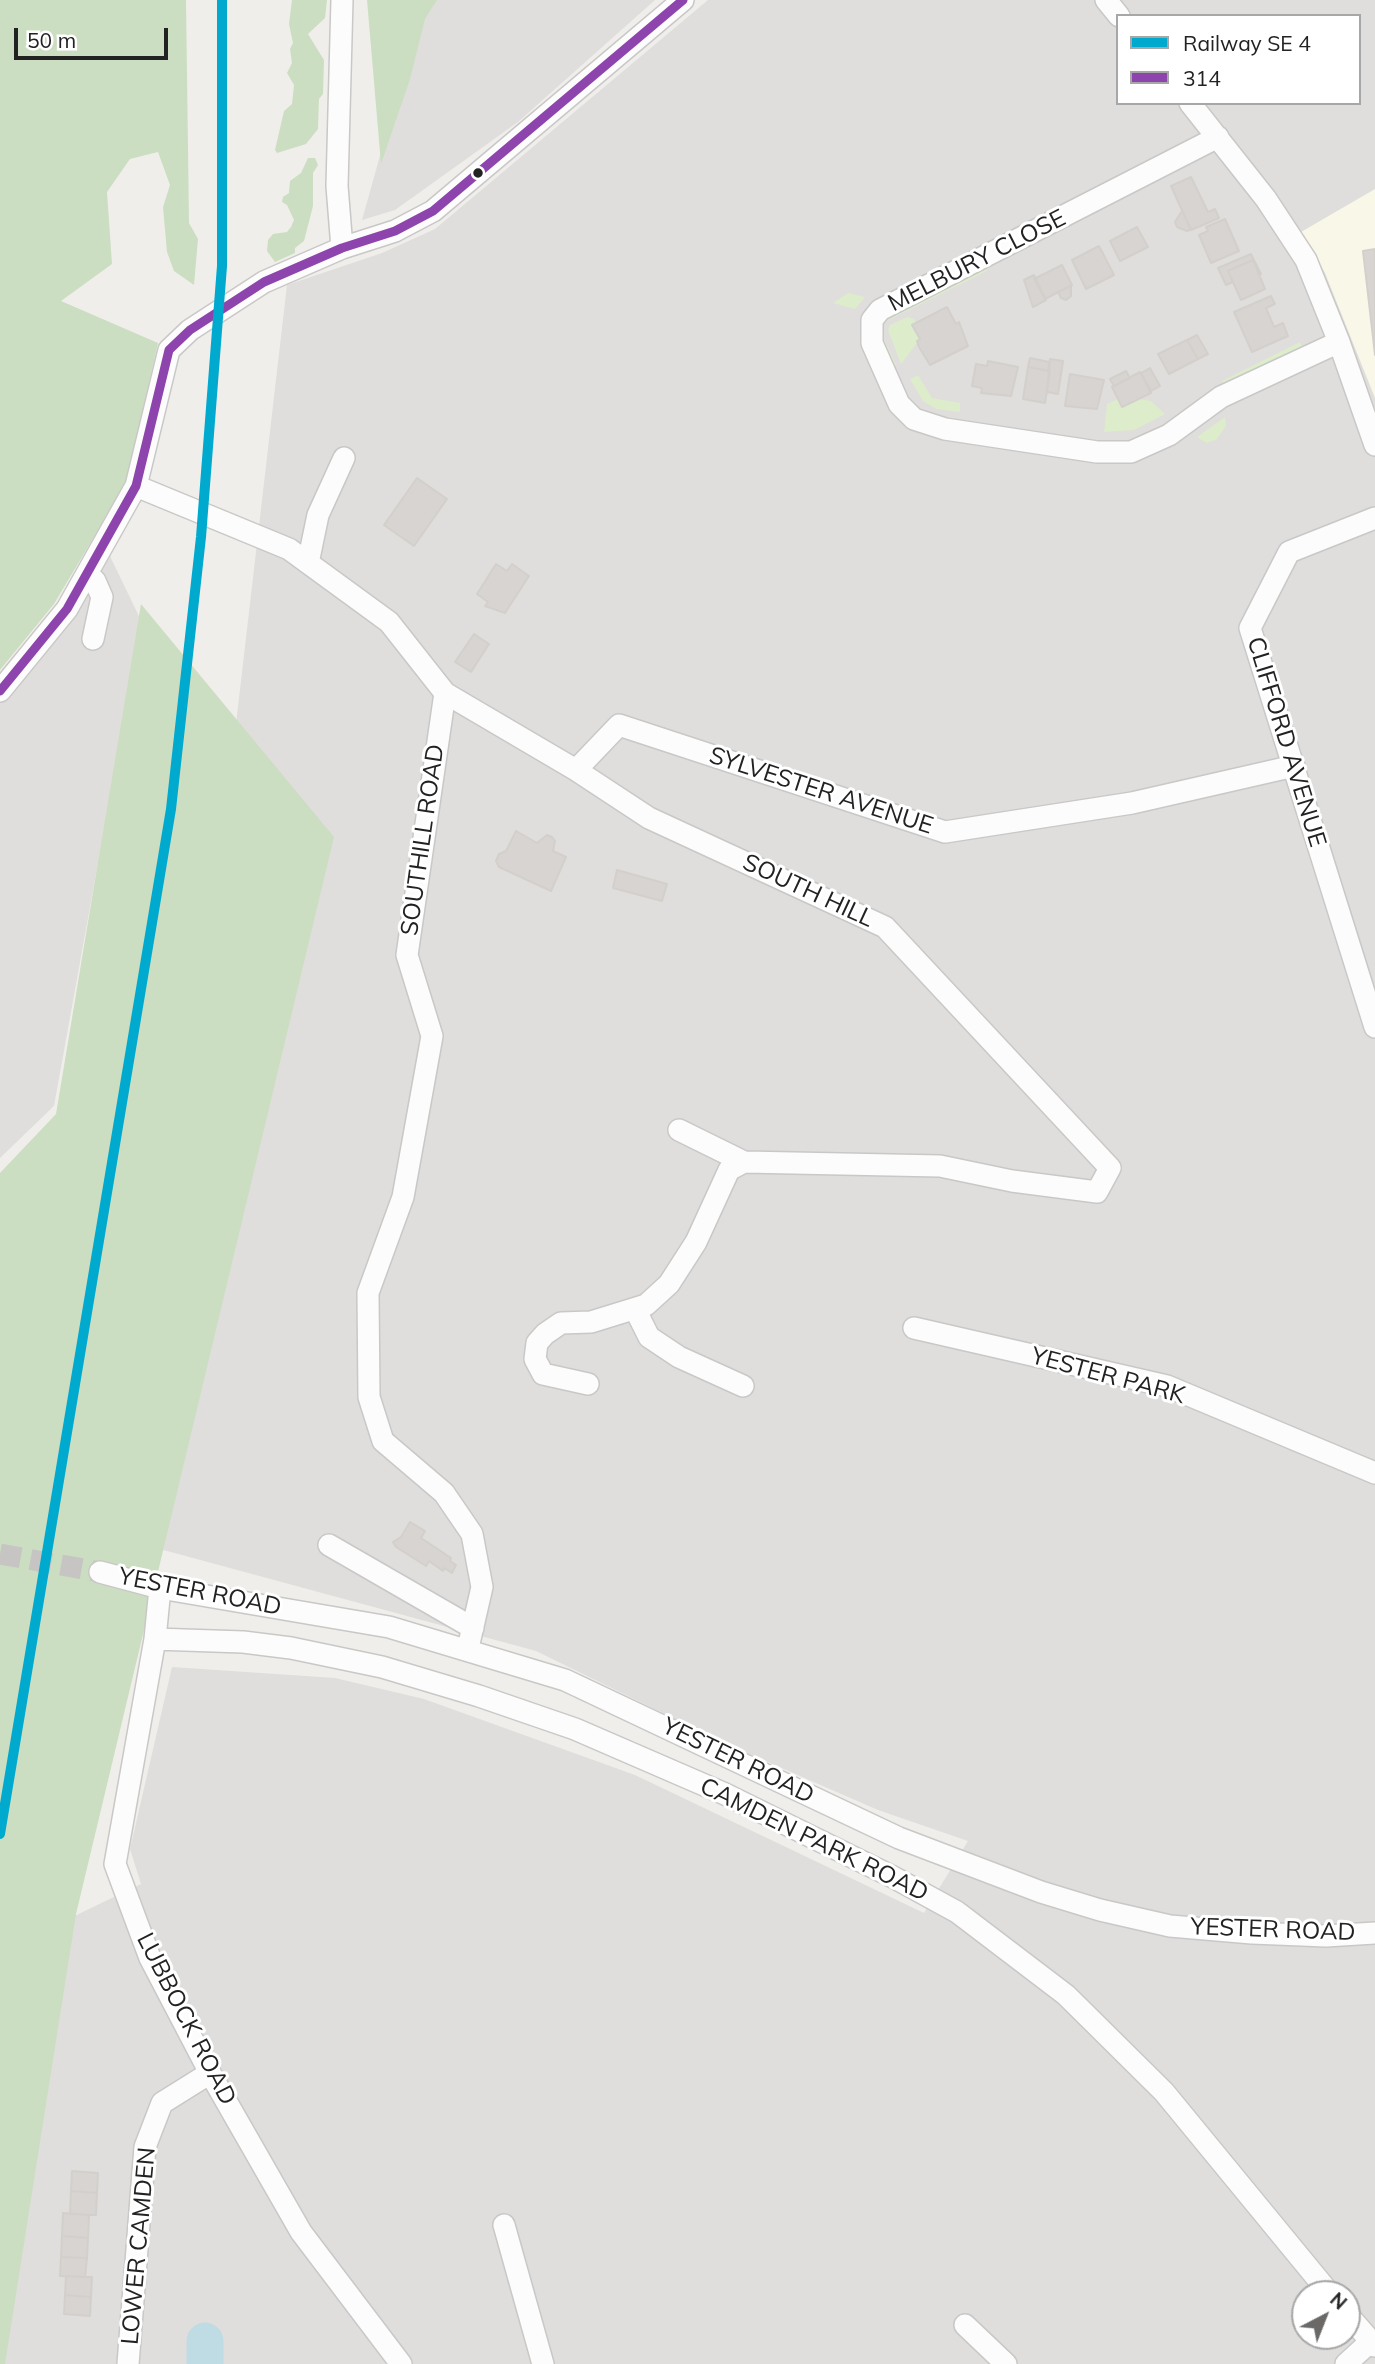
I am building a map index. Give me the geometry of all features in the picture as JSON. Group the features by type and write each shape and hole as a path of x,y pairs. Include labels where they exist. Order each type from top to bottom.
{"street":[{"path":"342,0 337,186 342,248"},
{"path":"0,691 67,609 136,486 169,350 190,330 264,282 342,248 395,231 433,211 683,0"},
{"path":"1106,0 1117,14"},
{"path":"1192,105 1266,199 1300,251 1339,342 1375,445"},
{"name":"MELBURY CLOSE","path":"1218,137 880,310 872,320 872,343 899,404 914,419 945,429 1097,452 1131,452 1168,435 1221,397 1339,342"},
{"path":"308,564 317,515 344,458"},
{"path":"136,486 289,549 388,622 445,693"},
{"name":"CLIFFORD AVENUE","path":"1375,518 1289,552 1250,628 1375,1027"},
{"path":"87,574 95,581 102,597 93,639"},
{"name":"SOUTH HILL","path":"445,693 576,770 649,818 885,927 1110,1168 1097,1192 1012,1181 940,1166 744,1162"},
{"name":"SOUTHILL ROAD","path":"445,693 407,954 432,1036 403,1197 368,1293 369,1397 383,1441 444,1493 472,1534 482,1587 470,1638"},
{"name":"SYLVESTER AVENUE","path":"576,770 619,725 945,832 1132,803 1294,766"},
{"path":"679,1130 744,1162"},
{"path":"588,1384 542,1374 535,1359 537,1343 561,1323 590,1322 646,1305 669,1284 696,1242 729,1170 744,1162"},
{"path":"635,1309 649,1337 679,1357 743,1386"},
{"name":"YESTER PARK","path":"914,1328 1167,1386 1375,1473"},
{"path":"329,1545 470,1638"},
{"name":"YESTER ROAD","path":"100,1572 160,1588 388,1627 470,1638 899,1838 1041,1892 1170,1926 1326,1936 1375,1933"},
{"name":"LUBBOCK ROAD","path":"160,1588 155,1639 115,1864 150,1958 210,2073 301,2232 401,2364"},
{"name":"CAMDEN PARK ROAD","path":"155,1639 243,1642 291,1648 382,1667 491,1700 575,1729 725,1794 946,1906 1066,1995 1164,2092 1318,2280"},
{"name":"LOWER CAMDEN","path":"128,2364 145,2147 162,2103 210,2073"},
{"path":"504,2225 544,2364"},
{"path":"965,2325 1006,2364"},
{"path":"1346,2364 1373,2344 1361,2330"}],"shaded area":[{"path":"413,0 655,0 518,122 395,210 362,220 415,31"},
{"path":"708,0 1375,0 1375,2364 0,2364 62,1922 141,1884 130,1849 172,1667 335,1678 424,1699 635,1775 924,1913 968,1841 878,1810 724,1743 536,1651 134,1542 186,1154 287,285 382,253 435,229"},
{"path":"1375,189 1375,398 1325,273 1301,232"},
{"path":"109,554 149,637 107,813 54,1106 0,1158 0,703 20,683"}],"green space":[{"path":"0,0 186,0 189,223 198,239 194,285 174,271 167,252 163,207 170,185 158,152 130,159 107,192 112,264 61,301 158,343 126,483 54,604 0,670"},
{"path":"292,0 327,0 325,18 308,34 324,60 323,94 319,99 318,129 306,144 277,153 275,150 284,111 292,104 294,85 287,73 292,63 290,49 293,43 289,24"},
{"path":"367,0 437,0 425,19 410,79 381,164"},
{"path":"308,158 315,158 318,165 313,173 313,206 304,241 295,248 295,253 275,262 267,251 268,240 273,234 287,232 291,227 294,220 287,205 282,202 283,197 289,193 290,181 301,173"},
{"path":"985,267 987,271 885,322 881,333 896,365 893,367 878,336 883,319"},
{"path":"848,293 865,297 855,309 833,303"},
{"path":"907,317 914,319 916,323 913,325 920,339 901,364 888,330 890,325"},
{"path":"1300,342 1302,347 1224,385 1222,381"},
{"path":"918,375 932,398 960,403 960,412 936,409 923,401 910,379"},
{"path":"1118,399 1123,407 1139,399 1151,401 1165,414 1134,430 1104,432 1107,404"},
{"path":"1225,417 1226,426 1216,440 1206,443 1197,437"},
{"path":"141,604 334,837 76,1914 5,2364 0,2364 0,1173 56,1114"}],"building":[{"path":"1191,177 1208,212 1215,209 1219,218 1191,230 1171,186"},
{"path":"1182,211 1191,229 1187,231 1177,227 1175,222"},
{"path":"1225,219 1239,251 1211,263 1199,235 1208,231 1206,227"},
{"path":"1137,227 1148,247 1120,261 1110,241"},
{"path":"1099,246 1114,275 1086,289 1072,260"},
{"path":"1375,249 1375,355 1363,251"},
{"path":"1251,254 1261,274 1253,260 1228,271 1233,282 1226,285 1218,268"},
{"path":"1253,260 1265,289 1241,300 1228,271"},
{"path":"1062,265 1072,285 1045,299 1034,279"},
{"path":"1034,275 1046,300 1033,307 1024,280"},
{"path":"1071,286 1071,296 1066,300 1061,298 1058,292"},
{"path":"1271,296 1275,304 1266,308 1274,327 1283,323 1288,336 1252,352 1234,312"},
{"path":"947,307 956,324 959,322 968,346 930,365 919,347 917,341 920,339 912,325"},
{"path":"1197,335 1208,354 1198,359 1187,340"},
{"path":"1187,340 1198,359 1169,374 1158,354"},
{"path":"1030,358 1049,362 1048,371 1028,367"},
{"path":"1050,359 1063,361 1058,394 1047,392"},
{"path":"988,361 1018,367 1011,396 981,393 982,388 972,386 976,364 987,366"},
{"path":"1028,367 1050,371 1045,403 1023,399"},
{"path":"1150,368 1160,386 1151,391 1141,373"},
{"path":"1126,371 1130,378 1114,386 1110,379"},
{"path":"1140,372 1151,393 1122,407 1112,387"},
{"path":"1070,374 1104,380 1097,409 1065,406"},
{"path":"417,478 447,499 414,546 384,525"},
{"path":"496,564 507,571 512,564 529,576 505,613 485,606 488,602 477,594"},
{"path":"474,634 489,644 471,672 455,662"},
{"path":"516,831 537,843 547,835 552,837 555,841 553,851 566,857 551,891 499,867 496,861 499,854 506,851"},
{"path":"617,870 667,884 662,901 613,888"},
{"path":"410,1522 425,1531 421,1538 451,1558 450,1561 456,1565 452,1573 444,1568 443,1571 429,1561 426,1566 396,1547 393,1542 401,1537"},
{"path":"72,2171 98,2173 97,2193 71,2191"},
{"path":"71,2191 97,2193 96,2215 70,2214"},
{"path":"63,2213 89,2215 88,2238 62,2236"},
{"path":"62,2236 88,2238 87,2258 61,2257"},
{"path":"61,2257 87,2258 85,2277 60,2276"},
{"path":"66,2276 92,2277 91,2297 65,2295"},
{"path":"65,2295 91,2297 90,2316 64,2314"}],"waterway":[{"path":"205,2341 205,2364"}],"tunnel":[{"path":"0,1554 100,1572"}],"transit line":[{"path":"0,1834 171,809 201,537 222,266 222,0"},
{"name":"314","path":"0,691 67,609 136,486 169,350 190,330 264,282 342,248 395,231 433,211 683,0"}]}
